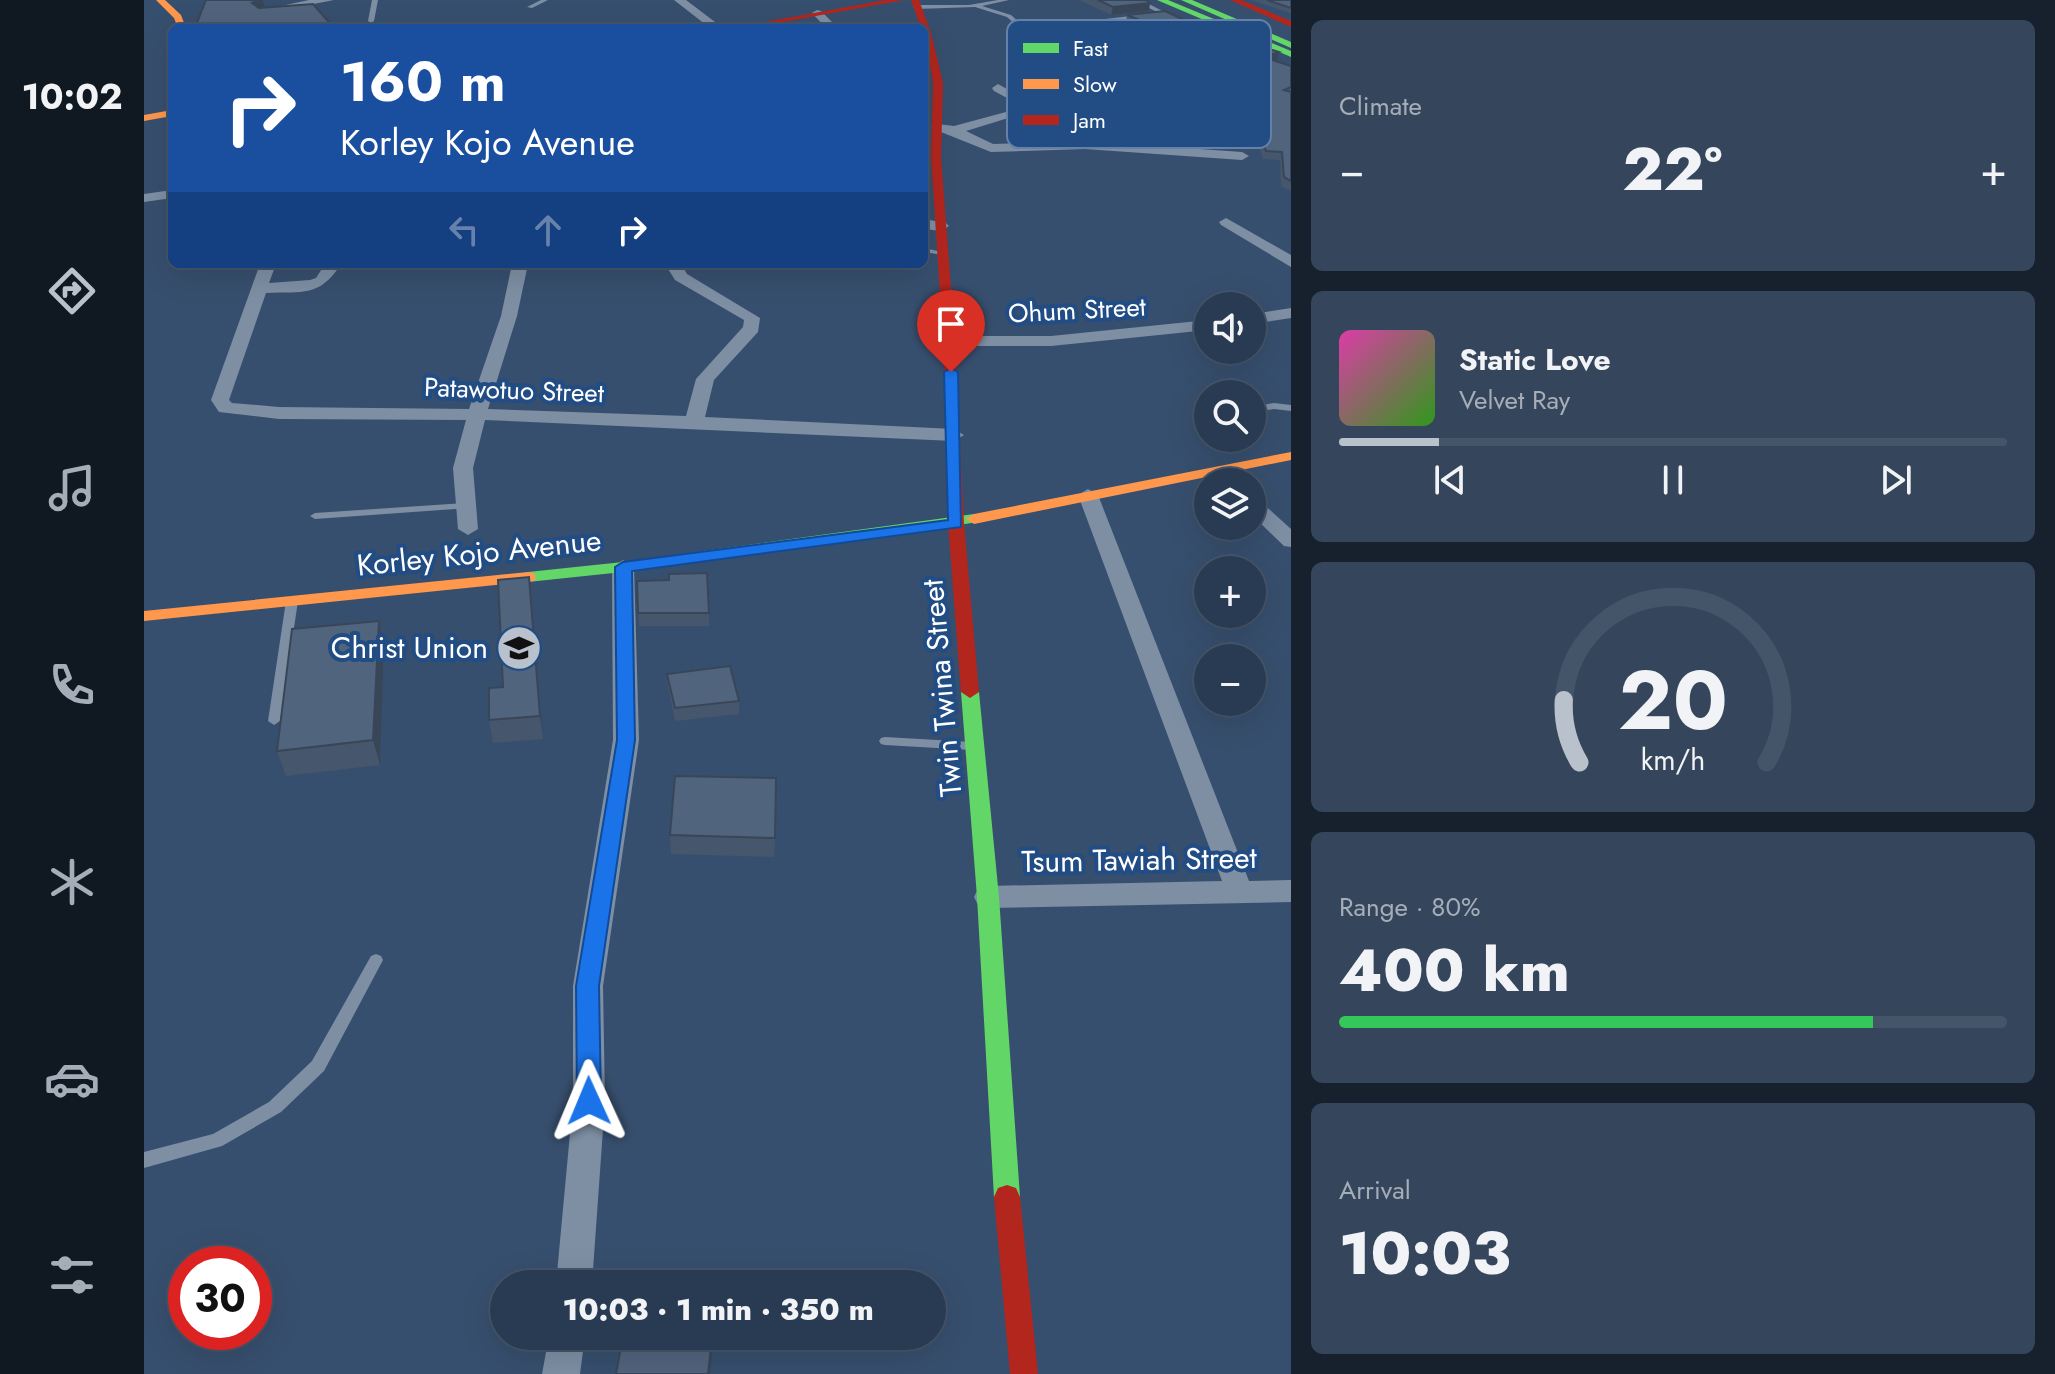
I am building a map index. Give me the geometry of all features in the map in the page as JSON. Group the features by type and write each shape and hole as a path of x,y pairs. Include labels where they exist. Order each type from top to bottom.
{"main road":[{"path":"160,0 178,17 181,24"},
{"path":"1185,0 1232,20"},
{"path":"1195,0 1251,20"},
{"path":"1214,0 1261,20"},
{"path":"1234,0 1291,24"},
{"path":"757,24 910,2"},
{"name":"Twin Twina Street","path":"910,2 922,24"},
{"path":"1156,6 1198,20"},
{"path":"1271,24 1291,33"},
{"path":"1271,37 1291,45"},
{"name":"Twin Twina Street","path":"928,38 946,129 930,157 933,251 949,341 956,523 988,897 1004,1165 1024,1374"},
{"path":"1271,46 1291,54"},
{"path":"144,118 168,114"},
{"name":"Korley Kojo Avenue","path":"1250,468 1291,456"},
{"name":"Korley Kojo Avenue","path":"144,616 623,567 956,523 1088,495 1194,480"}],"street":[{"path":"262,11 329,0"},
{"path":"679,0 712,24"},
{"path":"817,13 828,24"},
{"path":"998,88 1007,93"},
{"path":"946,129 1007,115"},
{"path":"946,129 991,148 1007,147"},
{"path":"1128,148 1242,156"},
{"path":"144,198 168,195"},
{"path":"1226,222 1291,262"},
{"name":"Patawotuo Street","path":"267,268 220,400 226,408 279,413 477,414 694,422 954,435"},
{"path":"259,289 313,285 322,281 330,268"},
{"path":"468,529 463,468 509,316 519,268"},
{"path":"675,268 681,277 752,318 752,328 705,379 694,422"},
{"path":"1266,317 1291,313"},
{"name":"Ohum Street","path":"949,341 1051,341 1194,326"},
{"path":"1088,495 1240,893"},
{"path":"1266,517 1291,541"},
{"path":"575,1270 589,1101 588,986 626,740 623,567"},
{"name":"Tsum Tawiah Street","path":"988,897 1291,891"},
{"path":"561,1374 565,1350"}],"lane":[{"path":"371,21 375,0"},
{"path":"530,7 545,0"},
{"path":"976,6 1006,0"},
{"path":"910,2 976,6 1014,20"},
{"path":"1095,20 1156,6 1176,20"},
{"path":"1266,407 1291,408"},
{"path":"315,516 465,506"},
{"path":"274,721 292,601"},
{"path":"885,741 975,746"},
{"path":"144,1160 216,1141 275,1107 318,1066 376,960"}],"building":[{"path":"206,0 258,0 252,3 259,8 313,4 330,24 197,24"},
{"path":"1098,0 1146,0 1150,3 1113,7"},
{"path":"1267,0 1291,0 1291,8"},
{"path":"1165,11 1184,20 1140,20 1127,15"},
{"path":"1271,60 1291,66 1291,87 1284,90 1291,92 1291,181 1284,177 1282,152 1266,151 1265,148 1271,148"},
{"path":"707,573 709,613 638,613 637,581 669,580 669,574"},
{"path":"529,577 540,716 489,720 489,688 503,687 498,580"},
{"path":"379,621 373,740 277,751 292,629"},
{"path":"730,666 739,701 675,708 667,674"},
{"path":"675,776 776,778 775,838 670,835"},
{"path":"620,1350 711,1350 708,1374 616,1374"}],"traffic: fast":[{"path":"1161,0 1209,20"},
{"path":"1185,0 1232,20"},
{"path":"1271,37 1291,45"},
{"path":"1271,46 1291,54"},
{"path":"528,577 974,519"},
{"path":"970,692 988,897 1007,1197"}],"traffic: slow":[{"path":"160,0 178,17 181,24"},
{"path":"144,118 168,114"},
{"path":"974,519 1291,456"},
{"path":"144,616 528,577"}],"traffic: jam":[{"path":"759,24 900,0"},
{"path":"915,0 924,24"},
{"path":"1234,0 1291,24"},
{"path":"928,38 938,83 936,157 949,341 956,523 970,692"},
{"path":"1007,1197 1024,1374"}],"place":[{"name":"Christ Union","path":"519,648"}],"route":[{"path":"589,1101 588,986 626,740 623,567 956,523 951,372"}]}
